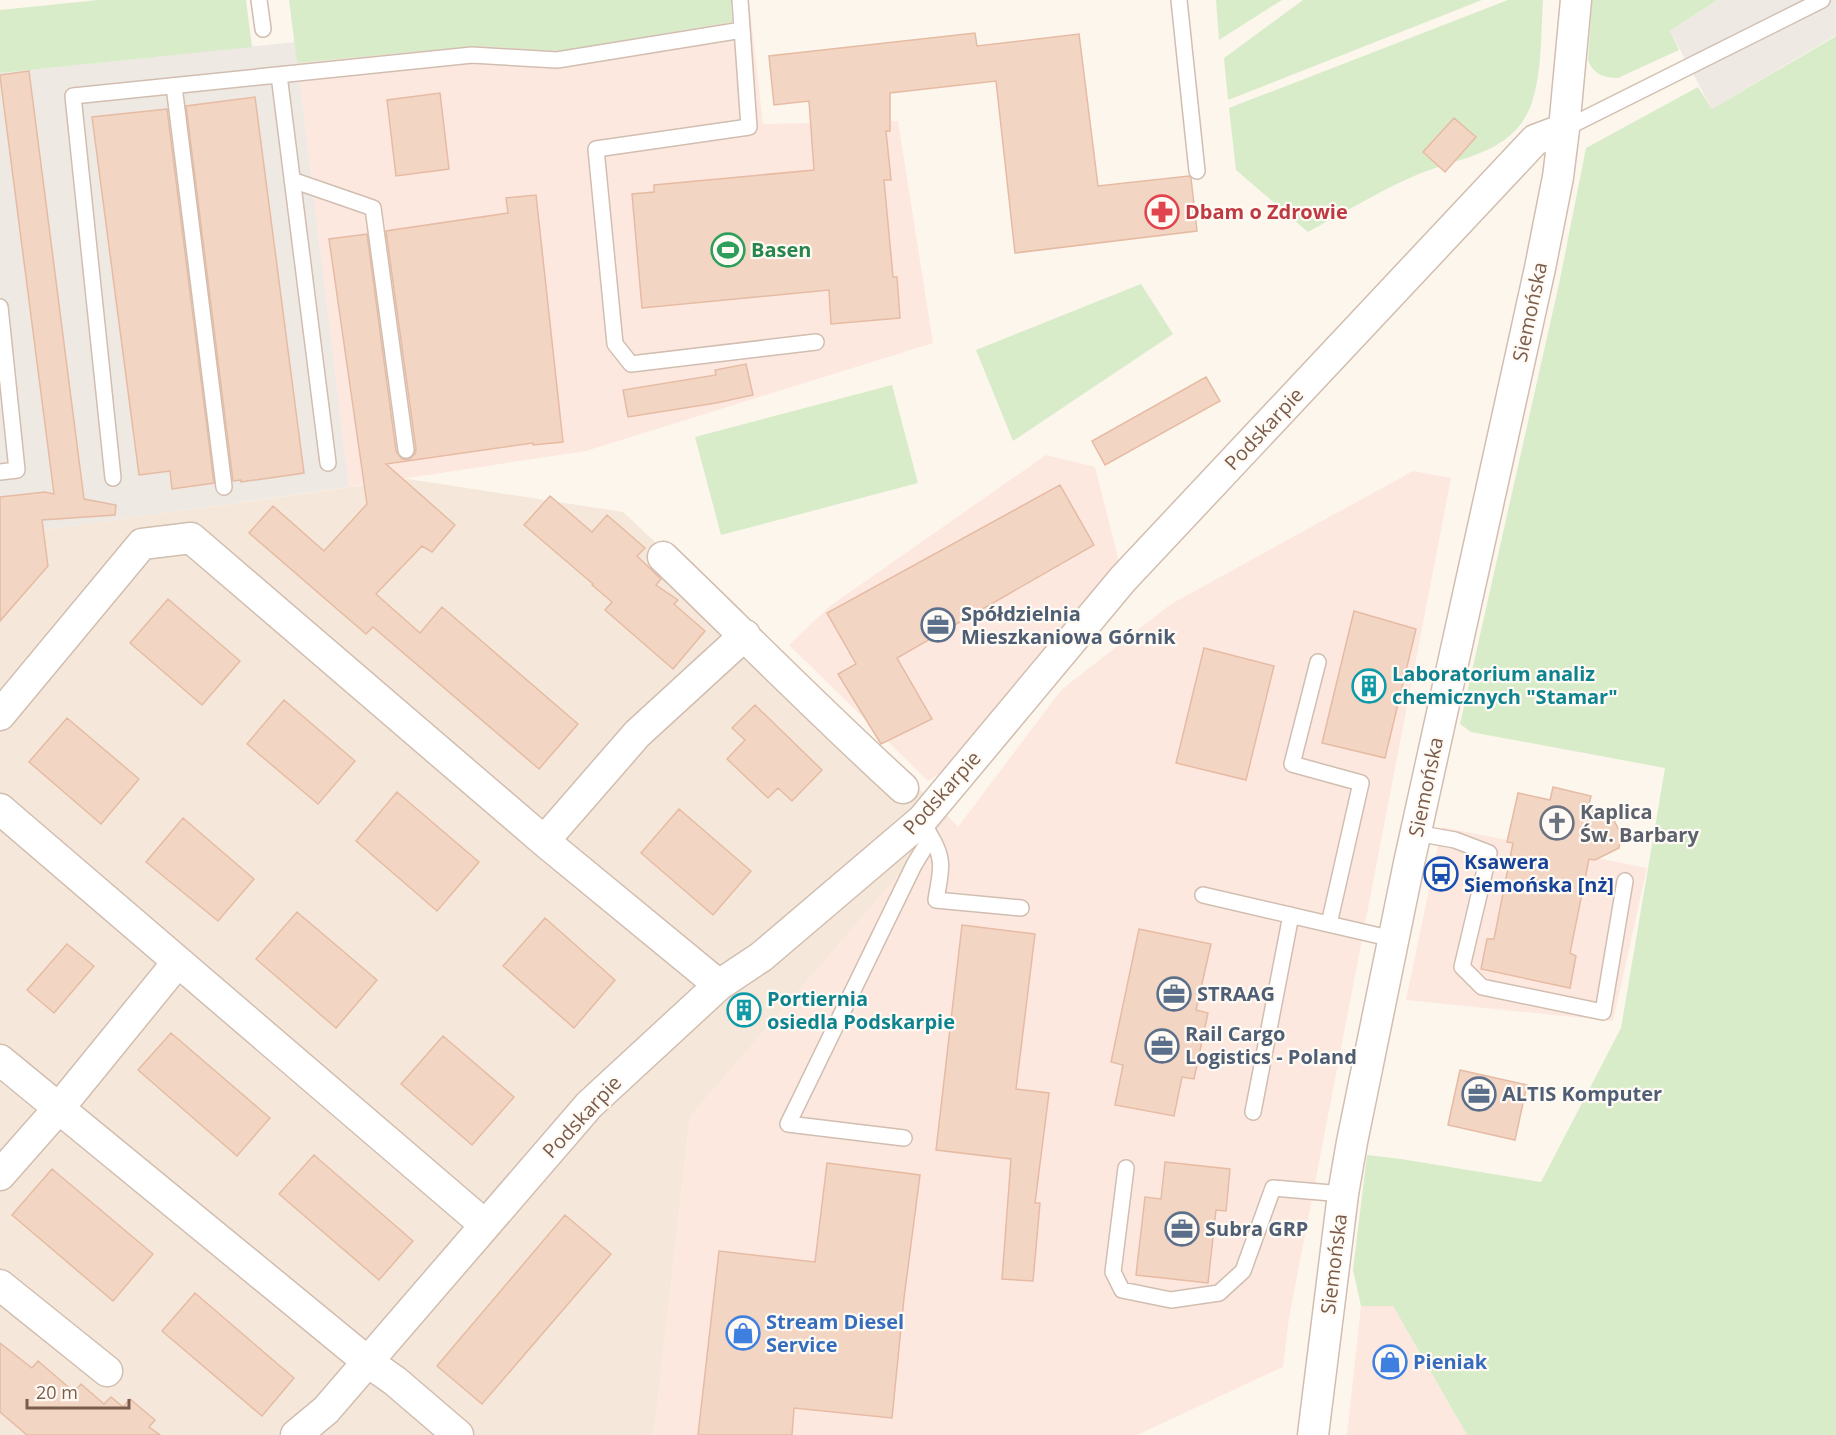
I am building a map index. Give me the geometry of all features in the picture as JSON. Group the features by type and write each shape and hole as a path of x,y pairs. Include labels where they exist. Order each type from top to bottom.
{"street":[{"name":"Siemońska","path":"1313,1435 1343,1194 1393,939 1558,177 1576,0"},
{"name":"Podskarpie","path":"296,1435 326,1410 589,1105 719,985 761,957 927,829 1140,561 1530,145 1535,140 1564,129"},
{"path":"0,715 142,544 191,538 544,841 719,985"},
{"path":"663,557 745,635 844,735 903,788"},
{"path":"544,841 637,734 745,635"},
{"path":"0,809 485,1225"},
{"path":"0,1175 177,963"},
{"path":"0,1060 368,1362 395,1381 458,1435"},
{"path":"0,1285 106,1371"}],"lane":[{"path":"259,0 263,29"},
{"path":"740,0 749,127 596,149 615,344 631,364 816,342"},
{"path":"1179,0 1197,171"},
{"path":"1564,129 1822,0"},
{"path":"113,478 73,96 472,55 557,60 742,30"},
{"path":"279,75 328,464"},
{"path":"174,86 224,488"},
{"path":"292,180 373,208 406,450"},
{"path":"0,307 17,470 0,472"},
{"path":"1318,662 1292,764 1361,783 1329,924"},
{"path":"927,829 941,852 936,900 1021,908"},
{"path":"904,1138 788,1124 914,866 927,829"},
{"path":"1416,833 1455,840 1489,854 1462,967 1482,987 1603,1012 1625,881"},
{"path":"1203,895 1393,939"},
{"path":"1253,1112 1291,915"},
{"path":"1126,1168 1113,1272 1122,1290 1171,1300 1219,1293 1243,1271 1273,1188 1343,1194"}],"shaded area":[{"path":"1717,0 1836,0 1836,35 1712,109 1670,31"},
{"path":"750,9 763,124 898,121 933,343 586,451 349,487 295,42"},
{"path":"295,42 349,487 0,536 0,73"},
{"name":"Spółdzielnia Mieszkaniowa Górnik","path":"1046,455 1095,467 1119,562 955,763 928,781 789,645 830,606"},
{"path":"1413,471 1451,478 1289,1318 1283,1367 1137,1435 654,1435 690,1117 949,817 958,827 1061,690 1171,604"},
{"path":"408,479 623,512 949,817 690,1117 654,1435 0,1435 0,536"},
{"path":"1442,827 1647,868 1613,1021 1406,1000"},
{"name":"Pieniak","path":"1361,1306 1393,1306 1467,1435 1347,1435"}],"green space":[{"path":"98,0 246,0 252,47 0,73 0,10"},
{"path":"289,0 731,0 732,22 561,51 475,46 297,63"},
{"path":"1216,0 1282,0 1219,40"},
{"path":"1303,0 1482,0 1228,100 1224,58"},
{"path":"1508,0 1543,0 1540,53 1535,93 1531,105 1522,122 1511,135 1497,145 1414,176 1308,232 1236,170 1229,108"},
{"path":"1592,0 1717,0 1670,31 1679,50 1618,78 1600,74 1593,69 1588,60"},
{"path":"1836,36 1836,1435 1467,1435 1393,1306 1361,1306 1353,1270 1367,1155 1541,1182 1621,1028 1665,768 1471,732 1460,724 1559,284 1586,148 1698,87 1712,109"},
{"path":"1141,284 1173,334 1013,441 976,350"},
{"path":"892,385 918,483 721,535 695,437"}],"building":[{"path":"975,33 977,46 1079,34 1098,186 1189,176 1197,231 1015,253 996,81 890,93 890,131 886,131 891,180 884,180 893,277 897,277 900,318 831,324 829,290 642,308 632,194 654,192 654,185 814,170 809,101 774,105 769,56"},
{"path":"29,71 84,499 116,505 115,515 42,520 48,566 0,621 0,497 45,492 54,494 0,76"},
{"path":"440,93 449,169 396,176 387,100"},
{"path":"255,97 304,473 241,482 241,480 233,481 186,106"},
{"path":"167,109 214,483 172,489 170,471 139,475 92,117"},
{"path":"1454,118 1476,137 1445,172 1423,152"},
{"path":"536,195 563,442 533,445 533,443 386,464 455,525 432,552 422,546 376,594 420,633 442,607 578,724 539,769 373,627 366,634 249,533 273,506 324,551 367,504 329,239 367,234 396,451 402,459 408,460 415,454 416,449 386,231 508,213 506,198"},
{"path":"746,364 753,395 628,417 623,390 716,375 715,370"},
{"path":"1206,377 1220,401 1105,465 1092,441"},
{"path":"1060,485 1094,545 897,658 932,719 881,744 838,674 856,664 827,613"},
{"path":"550,496 592,532 607,515 645,548 637,556 661,579 656,585 678,600 674,604 705,631 673,669 605,610 612,602 524,525"},
{"path":"168,599 240,661 202,705 130,643"},
{"name":"Laboratorium analiz chemicznych \"Stamar\"","path":"1354,611 1416,629 1385,758 1322,743"},
{"path":"1204,648 1274,666 1246,780 1176,763"},
{"path":"284,700 355,761 318,804 247,744"},
{"path":"755,705 822,770 792,801 778,788 768,798 727,759 745,740 732,728"},
{"path":"67,718 139,779 101,824 29,762"},
{"path":"1553,787 1591,796 1588,808 1610,813 1621,834 1619,848 1595,860 1589,859 1570,953 1576,956 1570,988 1481,969 1487,939 1494,939 1513,843 1507,842 1518,793 1550,800"},
{"path":"397,792 479,862 437,911 356,841"},
{"path":"679,809 751,871 713,915 641,853"},
{"path":"183,818 254,879 218,921 146,862"},
{"path":"297,912 377,980 336,1028 256,959"},
{"path":"545,918 615,980 574,1028 503,966"},
{"path":"962,925 1035,934 1016,1089 1049,1093 1035,1203 1040,1203 1033,1281 1002,1279 1011,1159 936,1150"},
{"path":"1139,929 1211,944 1196,1010 1208,1013 1194,1079 1182,1077 1174,1116 1115,1105 1123,1065 1111,1062"},
{"path":"67,944 94,966 54,1013 27,990"},
{"path":"171,1033 270,1118 237,1156 138,1070"},
{"path":"443,1036 514,1097 472,1145 401,1084"},
{"path":"1460,1070 1527,1085 1515,1140 1448,1125"},
{"path":"314,1155 413,1241 379,1280 279,1194"},
{"path":"1165,1162 1230,1169 1226,1211 1216,1210 1208,1283 1136,1275 1145,1197 1161,1199"},
{"path":"827,1163 920,1175 904,1298 892,1418 794,1408 792,1435 698,1435 719,1251 815,1262"},
{"path":"52,1169 153,1254 113,1301 12,1215"},
{"path":"565,1215 611,1254 482,1404 437,1366"},
{"path":"195,1293 294,1378 262,1416 162,1331"},
{"path":"0,1343 32,1368 38,1361 74,1392 81,1384 104,1404 111,1397 123,1407 130,1399 155,1420 149,1427 160,1435 27,1435 0,1412"}],"place":[{"name":"Dbam o Zdrowie","path":"1162,212"},
{"name":"Basen","path":"728,250"},
{"name":"Spółdzielnia Mieszkaniowa Górnik","path":"938,625"},
{"name":"Laboratorium analiz chemicznych \"Stamar\"","path":"1369,686"},
{"name":"Kaplica Św. Barbary","path":"1557,823"},
{"name":"Ksawera Siemońska [nż]","path":"1441,874"},
{"name":"STRAAG","path":"1174,994"},
{"name":"Portiernia osiedla Podskarpie","path":"744,1010"},
{"name":"Rail Cargo Logistics - Poland","path":"1162,1046"},
{"name":"ALTIS Komputer","path":"1479,1094"},
{"name":"Subra GRP","path":"1182,1229"},
{"name":"Stream Diesel Service","path":"743,1333"},
{"name":"Pieniak","path":"1390,1362"}]}
